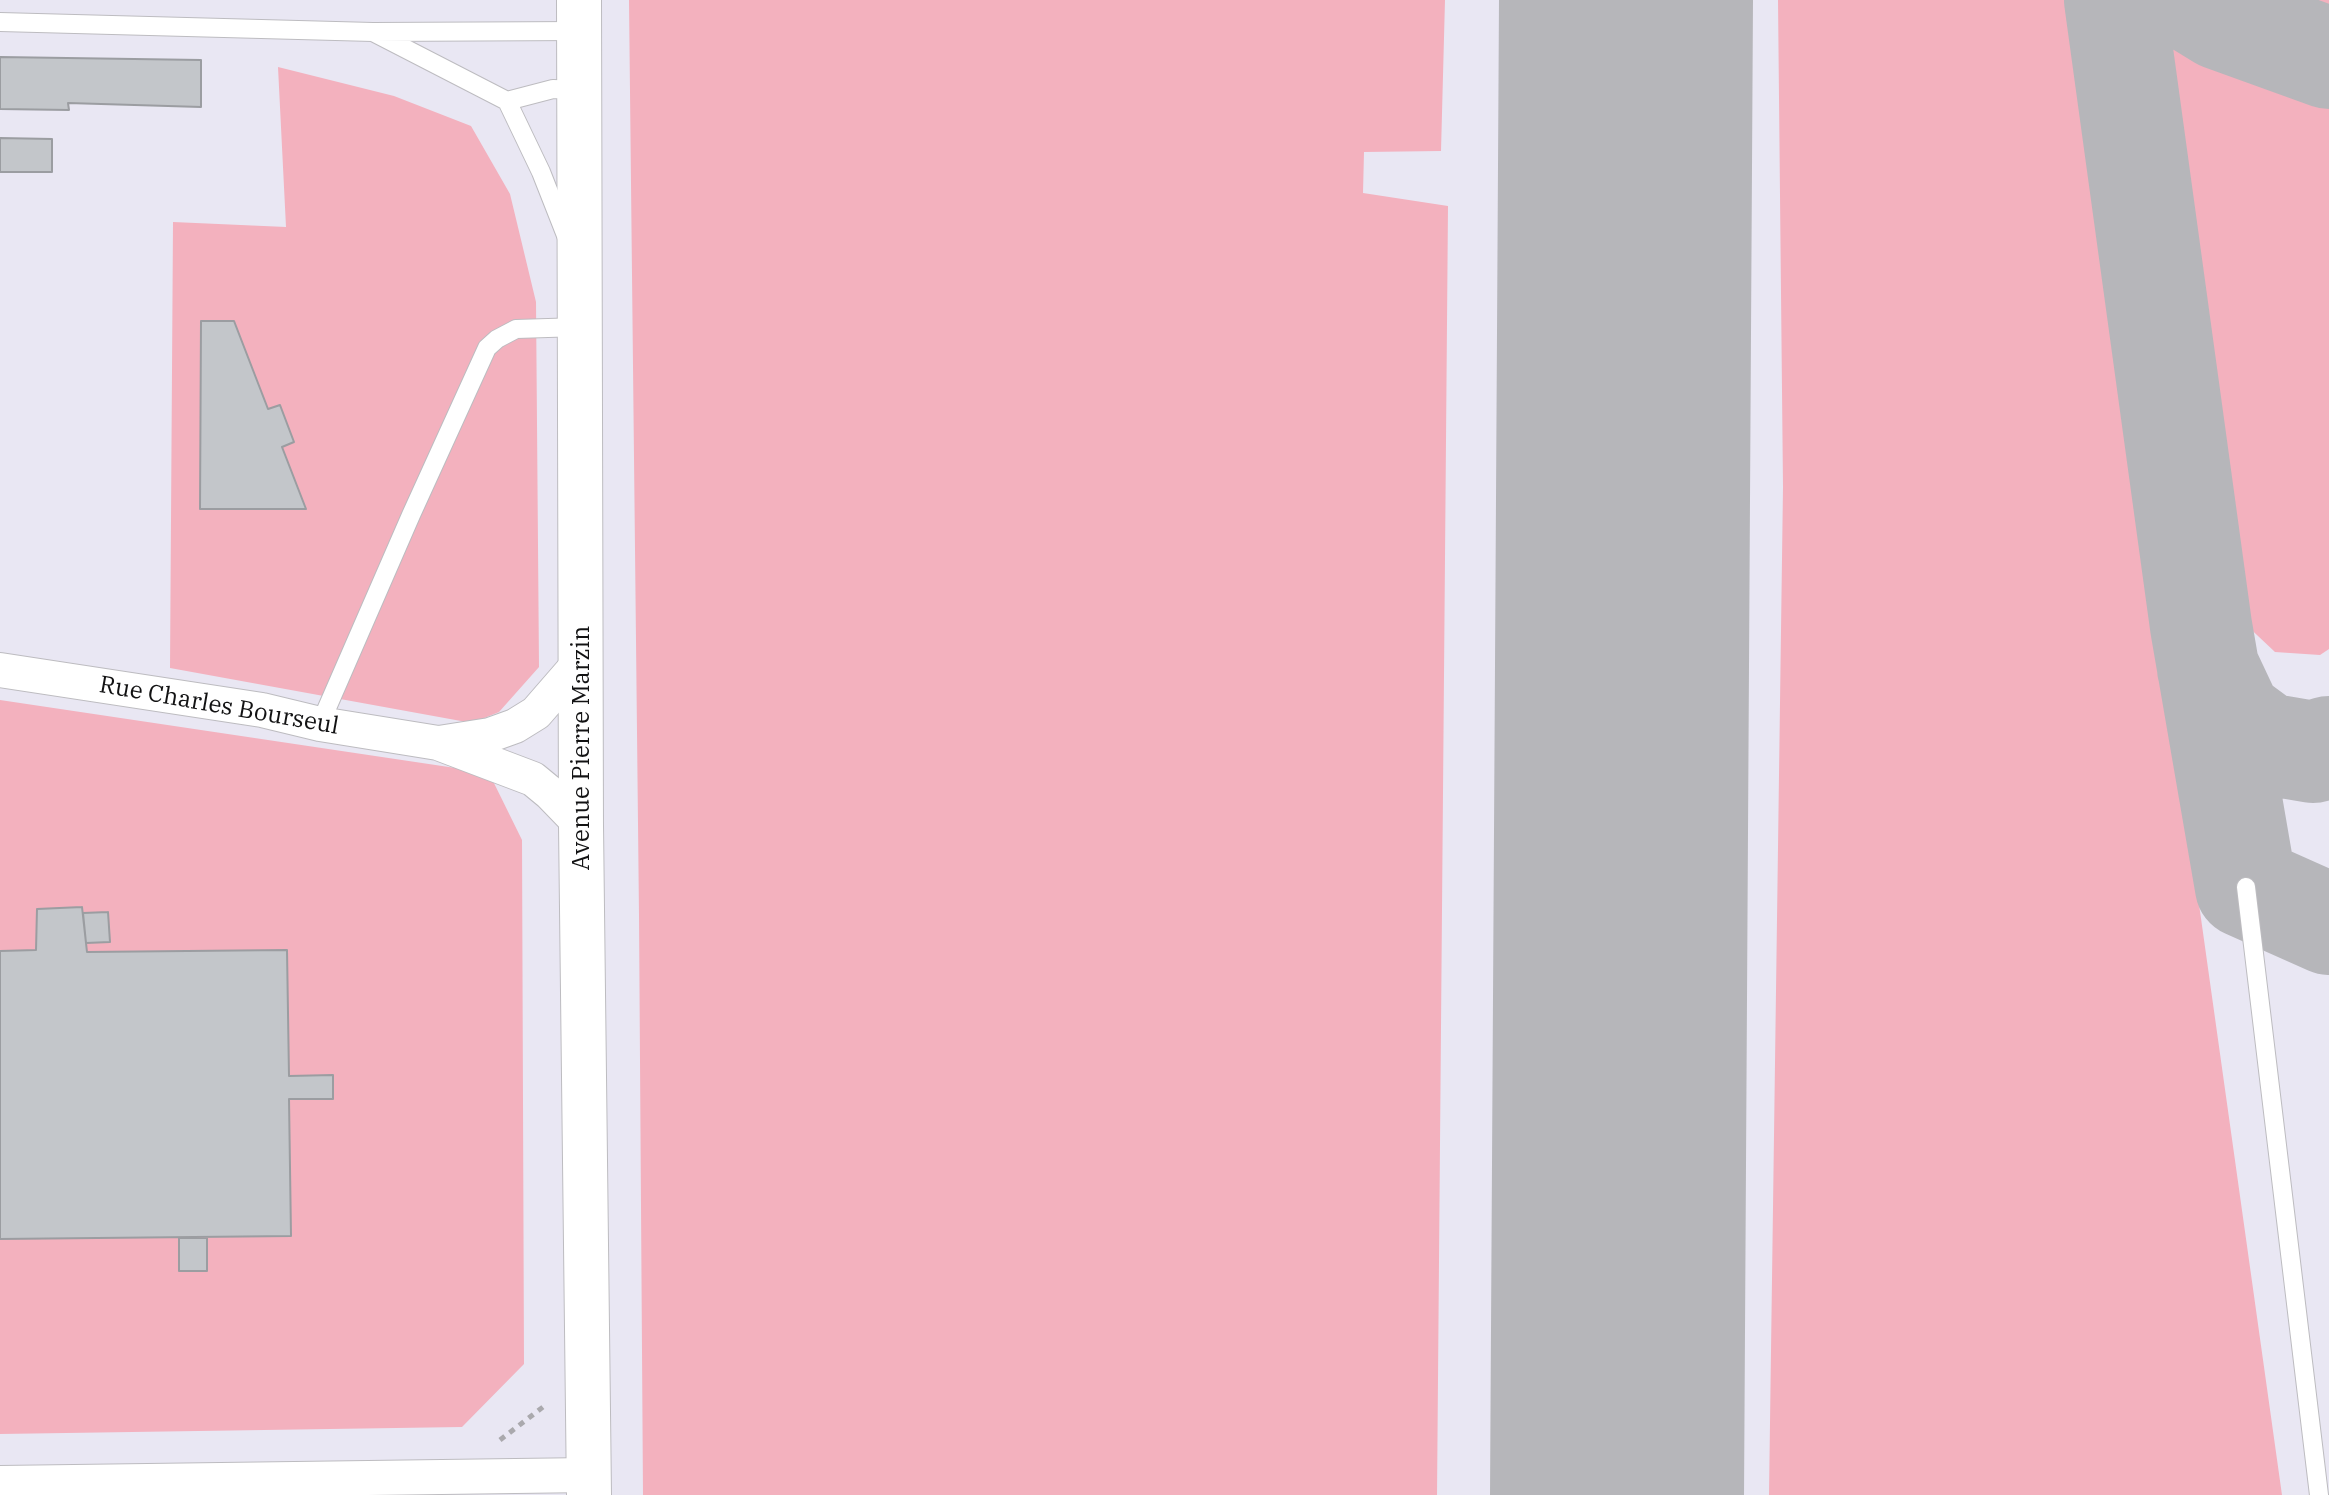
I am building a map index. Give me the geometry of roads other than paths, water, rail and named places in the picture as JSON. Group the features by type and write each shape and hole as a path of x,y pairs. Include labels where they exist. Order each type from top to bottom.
{"main road":[{"name":"Avenue Pierre Marzin","path":"580,16 581,825 589,1485"}],"street":[{"name":"Rue Charles Bourseul","path":"438,743 490,735 515,726 536,713 582,660"},
{"name":"Rue Charles Bourseul","path":"0,670 262,710 320,724 438,743 533,779 581,825"},
{"path":"0,1483 589,1485"}],"lane":[{"path":"0,22 373,32 580,16"},
{"path":"373,32 507,101 541,172 579,270"},
{"path":"507,101 553,89 580,90"},
{"path":"320,724 487,348 516,329 580,327"},
{"path":"2246,887 2319,1495"}]}
